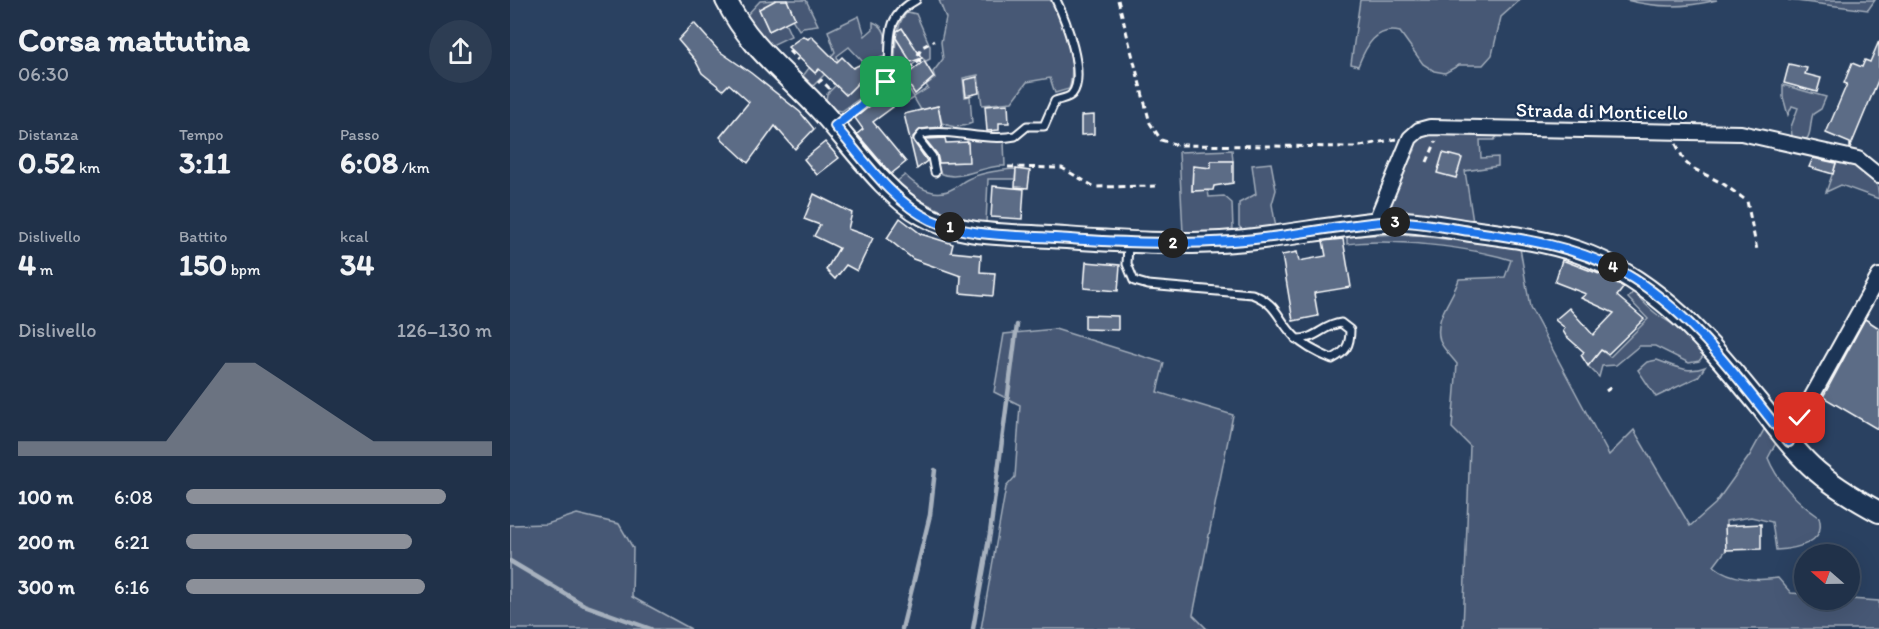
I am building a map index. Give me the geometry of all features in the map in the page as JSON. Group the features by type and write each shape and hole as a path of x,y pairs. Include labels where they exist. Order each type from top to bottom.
{"main road":[{"path":"726,0 747,37 835,126 891,189 912,209 931,220 954,228 980,232 1128,243 1236,241 1375,223 1412,223 1526,239 1574,251 1615,268 1650,290 1698,332 1808,464 1831,483 1879,512"}],"street":[{"name":"Strada di Monticello","path":"1410,138 1419,130 1430,128 1741,133 1858,159 1879,176"},
{"path":"1375,223 1410,138"},
{"path":"1789,442 1879,276"}],"lane":[{"path":"835,126 885,87 894,17 901,8 916,0"},
{"path":"935,172 932,157 918,139 922,134 952,132 1015,136 1027,126 1044,126 1055,101 1074,93 1077,74 1075,56 1062,12 1056,0"},
{"path":"1128,243 1127,264 1134,281 1148,285 1252,294 1269,301 1281,321 1296,339 1332,359 1344,353 1350,342 1350,330 1341,323 1333,324 1309,339 1296,339"}],"path":[{"path":"1118,0 1150,123 1161,140 1177,145 1355,147 1388,139 1410,138"},
{"path":"908,69 922,61 917,53 922,47 934,41"},
{"path":"789,51 798,60"},
{"path":"819,84 821,80 828,88 834,83"},
{"path":"1670,132 1685,162 1722,183 1747,201 1757,250"},
{"path":"1427,162 1439,134"},
{"path":"1008,167 1062,168 1095,187 1158,186"},
{"path":"1606,391 1613,386"}],"shaded area":[{"path":"776,0 759,9 769,31 785,23 791,36 770,46 746,16 760,1"},
{"path":"787,0 806,0 818,25 803,27 799,30 792,19"},
{"path":"939,0 1051,0 1061,19 1071,56 1069,89 1055,93 1050,78 1027,82 1012,102 982,105 978,75 963,78 965,97 970,96 972,123 960,127 942,123 938,106 921,110 914,98 901,106 895,57 898,30 902,19 908,12 916,14 930,46 930,59 926,61 922,58 900,74 914,97 928,88 926,85 935,78 933,72 943,59 941,42 946,18"},
{"path":"1360,0 1520,0 1501,17 1492,55 1483,65 1459,65 1445,73 1434,71 1423,64 1400,32 1392,31 1384,32 1373,39 1358,66 1351,64"},
{"path":"1626,0 1717,0 1671,6"},
{"path":"1788,0 1875,0 1868,10"},
{"path":"859,16 865,36 873,29 873,22 882,28 885,36 886,56 864,63 849,47 837,56 838,61 813,86 803,76 809,68 815,73 835,52 828,31"},
{"path":"858,83 876,83 877,86 842,111 835,110 826,100 827,94 836,85 846,95"},
{"path":"1783,85 1826,97 1821,109 1813,114 1809,134 1804,140 1792,136 1791,127 1798,108 1792,106 1788,115 1783,97"},
{"path":"1500,133 1494,140 1480,140 1481,158 1498,157 1498,166 1465,171 1473,222 1383,213 1408,157 1411,158 1415,150 1412,149 1420,134"},
{"path":"967,138 1004,142 1005,166 956,176 940,173 937,163 968,162"},
{"path":"1232,150 1233,161 1211,161 1211,168 1193,166 1192,191 1208,190 1209,197 1224,196 1232,203 1233,229 1223,232 1183,233 1179,152"},
{"path":"1837,161 1867,171 1876,182 1879,199 1841,185 1826,192"},
{"path":"1271,163 1276,190 1272,204 1276,228 1243,231 1239,226 1239,203 1256,194 1252,165"},
{"path":"1016,169 1015,179 988,179 986,223 961,217 927,204 896,182 905,175 927,191 940,192 954,188 978,175"},
{"path":"1403,234 1520,248 1530,307 1609,455 1634,430 1690,526 1715,504 1750,455 1765,428 1776,443 1768,458 1772,467 1789,491 1819,517 1818,533 1814,539 1806,544 1794,544 1794,548 1776,550 1772,522 1751,517 1726,521 1726,550 1714,566 1736,577 1778,578 1791,593 1794,593 1794,610 1860,610 1860,600 1879,601 1879,629 1463,629 1470,446 1452,428 1457,364 1440,341 1439,324 1459,279 1505,277 1511,260 1474,251 1430,245 1385,242 1347,244 1347,236"},
{"path":"1633,292 1655,313 1685,332 1697,343 1703,356 1699,361 1689,363 1655,346 1639,346 1616,365 1602,366 1599,377 1588,366 1601,350 1610,357 1648,319 1628,298"},
{"path":"1055,329 1164,363 1157,392 1233,415 1193,615 1207,629 981,629 1006,487 1015,477 1020,405 994,392 1004,334"},
{"path":"1657,360 1675,367 1693,370 1705,367 1698,377 1656,397 1638,370 1647,362"},
{"path":"577,514 619,524 633,548 632,597 691,629 510,629 510,525 547,524"}],"building":[{"path":"776,0 787,0 795,18 769,31 759,9"},
{"path":"694,23 719,51 800,112 814,129 795,149 775,126 748,163 720,137 749,102 729,84 723,90 702,73 695,60 678,40"},
{"path":"902,28 922,58 911,62 896,38 897,31"},
{"path":"803,36 808,39 811,36 837,62 842,57 853,68 871,59 875,75 862,79 846,95 819,69 815,73 788,47"},
{"path":"1879,41 1879,78 1850,148 1850,143 1826,133 1847,84 1844,83 1852,63 1862,67 1865,60 1870,62"},
{"path":"924,61 934,77 915,94 904,77"},
{"path":"1789,64 1807,68 1805,74 1821,78 1817,92 1784,83"},
{"path":"977,77 979,93 966,96 964,80"},
{"path":"883,95 893,107 873,122 906,162 891,174 857,134 863,129 855,118"},
{"path":"1008,104 1009,123 999,123 999,130 987,131 985,106"},
{"path":"938,106 942,127 921,129 913,137 927,161 917,169 904,114"},
{"path":"1094,115 1094,134 1081,135 1081,116"},
{"path":"945,138 946,143 968,142 969,162 939,163 937,154 925,139"},
{"path":"825,142 839,158 817,175 804,159"},
{"path":"1443,153 1462,158 1456,178 1437,173"},
{"path":"1813,158 1836,163 1833,174 1809,167"},
{"path":"1211,161 1233,161 1233,183 1214,186 1213,190 1192,191 1193,166 1211,168"},
{"path":"1016,169 1030,171 1028,188 1015,187"},
{"path":"993,186 1024,189 1022,219 991,217"},
{"path":"814,194 852,213 848,229 873,238 857,271 846,265 835,279 826,270 839,248 814,236 820,225 804,219"},
{"path":"900,218 921,234 953,244 951,252 981,255 980,272 995,273 993,296 960,293 961,276 913,259 887,238"},
{"path":"1343,239 1351,287 1314,293 1318,316 1293,321 1282,255 1297,252 1299,261 1326,256 1323,241"},
{"path":"1562,260 1602,275 1624,287 1617,296 1644,319 1608,354 1601,350 1588,366 1581,355 1584,352 1566,336 1563,331 1565,328 1555,320 1569,308 1593,335 1614,313 1581,298 1586,294 1555,282"},
{"path":"1086,262 1120,265 1118,291 1084,288"},
{"path":"1085,315 1118,316 1118,330 1085,329"},
{"path":"1865,319 1879,328 1879,430 1823,397"},
{"path":"1761,524 1761,549 1726,550 1725,526"}],"waterway":[{"path":"973,629 990,533 1017,325"},
{"path":"902,629 930,515 935,470"},
{"path":"510,561 584,605 651,629"}],"route":[{"path":"886,82 885,87 835,126 897,195 917,212 931,220 962,230 1128,243 1236,241 1392,222 1440,226 1541,242 1582,253 1615,268 1666,303 1708,342 1789,442 1800,418"}]}
